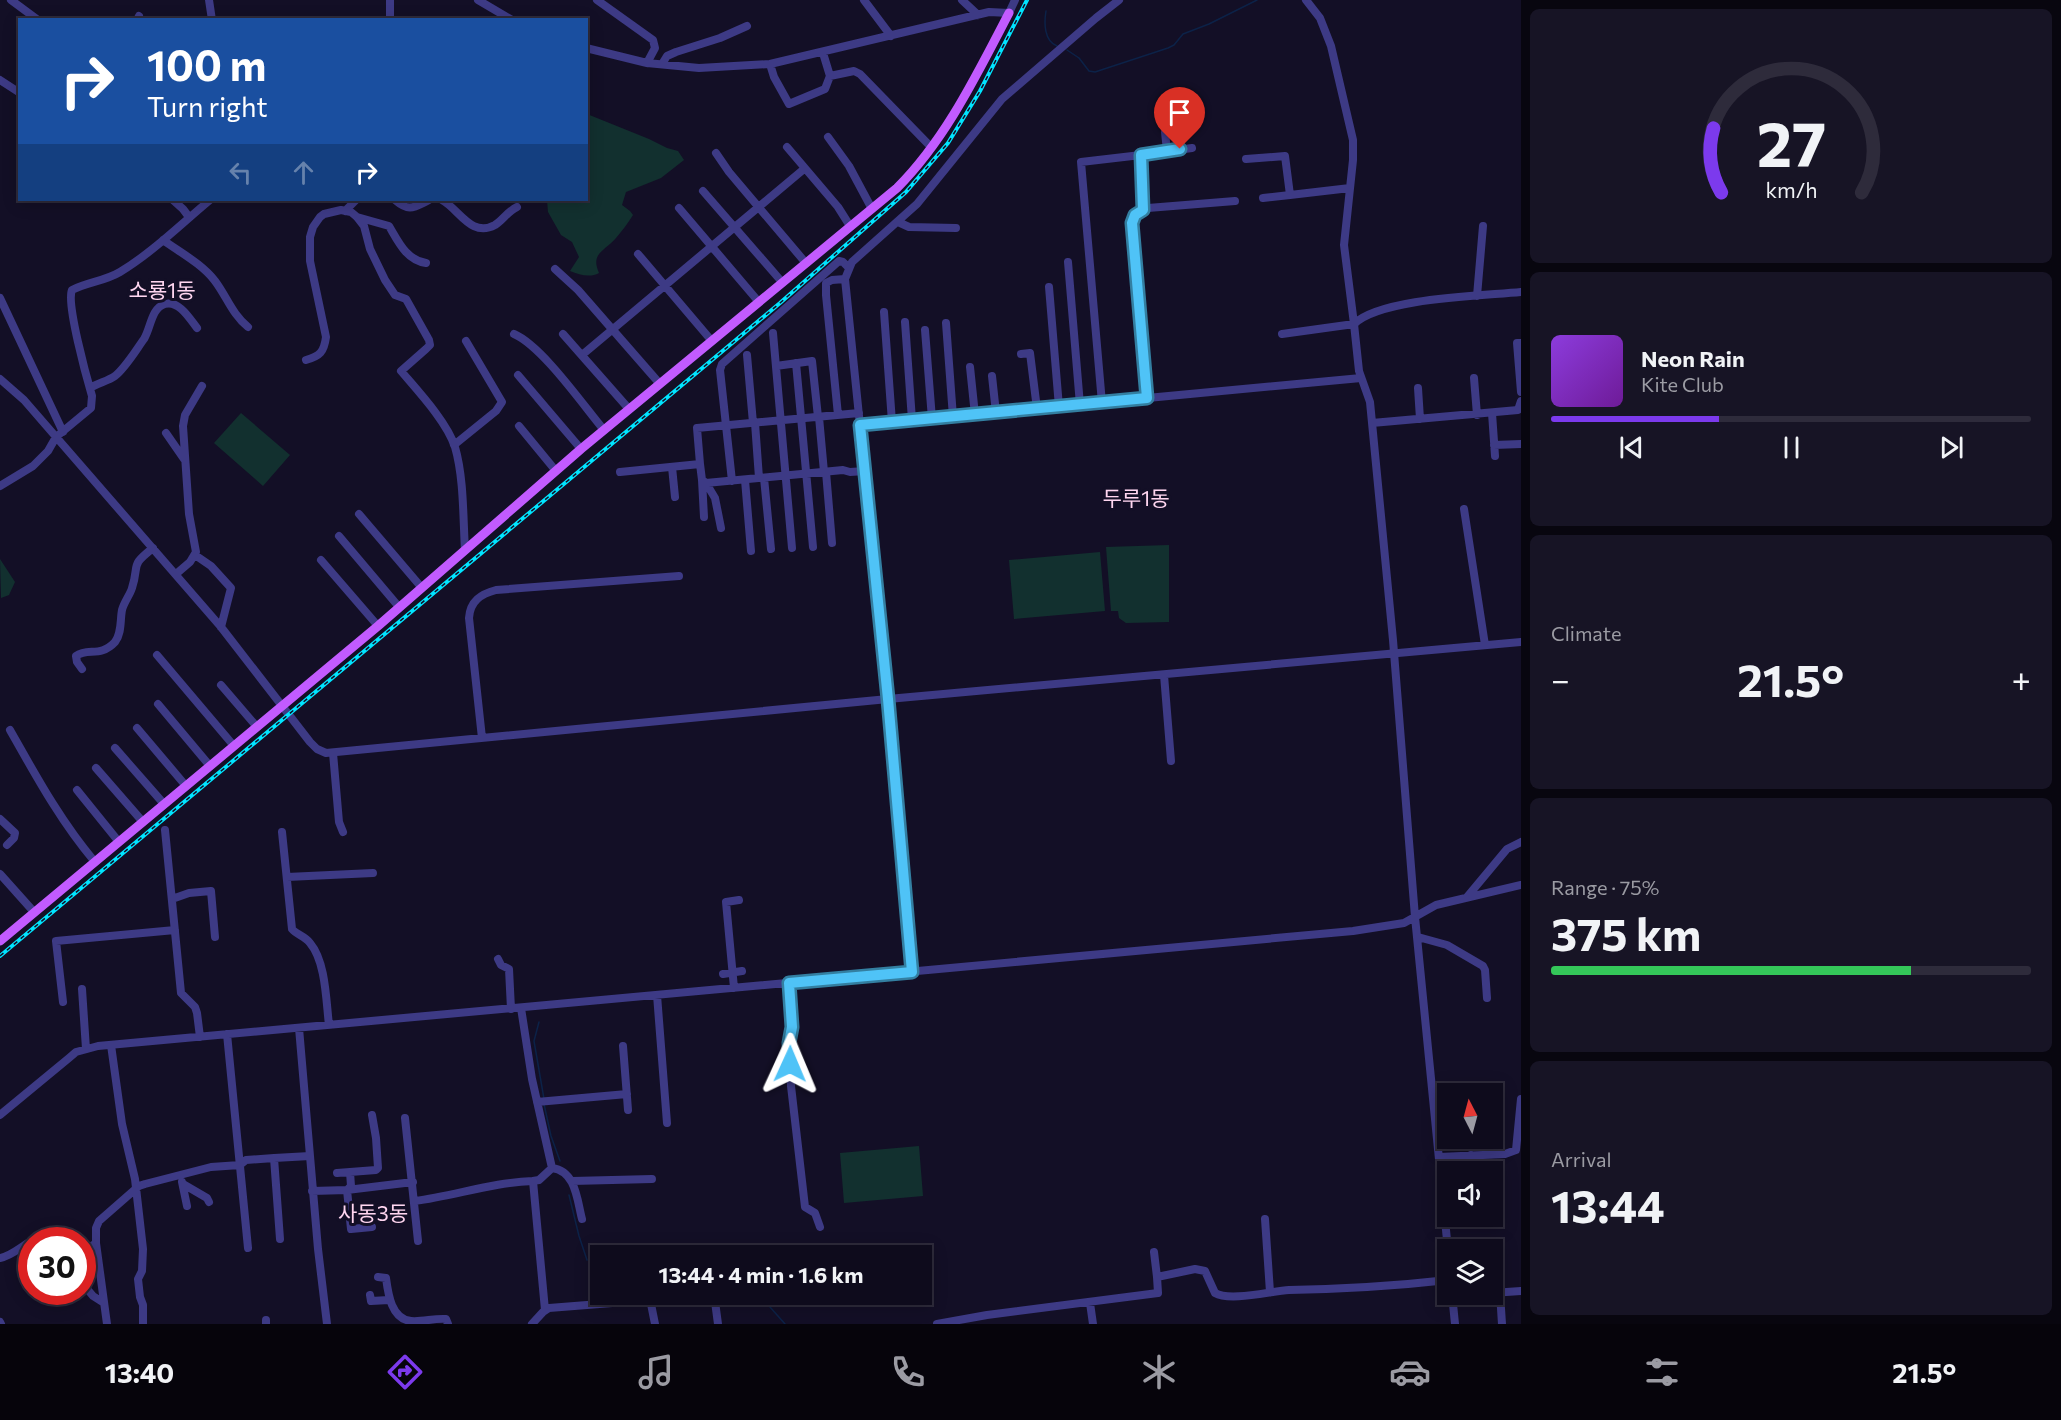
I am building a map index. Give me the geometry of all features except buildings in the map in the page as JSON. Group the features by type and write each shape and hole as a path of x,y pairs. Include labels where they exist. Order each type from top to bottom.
{"main road":[{"path":"0,941 378,626 581,449 872,209 912,172 931,147 971,86 1008,13"}],"street":[{"path":"10,0 35,18"},
{"path":"208,0 212,18"},
{"path":"390,0 390,18"},
{"path":"478,0 509,18"},
{"path":"597,0 653,40 655,48 647,63"},
{"path":"864,0 891,36"},
{"path":"962,0 978,15"},
{"path":"588,48 647,63 699,68 770,64 989,12 1008,13 1015,0"},
{"path":"912,972 888,699 845,279 852,262 917,204 1002,99 1119,0"},
{"path":"1306,0 1320,18 1326,31 1347,109 1354,148 1344,245 1361,378 1370,402 1415,917 1447,1239"},
{"path":"662,64 667,56 747,26"},
{"path":"770,64 774,77 789,104 825,88 830,76 823,53"},
{"path":"830,76 854,71 861,74 931,147"},
{"path":"0,80 18,92"},
{"path":"1167,151 1165,132 1167,129 1194,126"},
{"path":"828,137 849,166 872,209"},
{"path":"787,147 838,207 850,225"},
{"path":"1102,403 1082,162 1192,148"},
{"path":"716,153 805,262"},
{"path":"1141,155 1143,210"},
{"path":"1246,159 1285,156 1290,195"},
{"path":"582,355 804,169"},
{"path":"1263,198 1350,188"},
{"path":"703,191 782,282"},
{"path":"174,201 189,217"},
{"path":"0,486 33,466 48,451 56,437 91,408 90,388 70,295 72,290 121,272 209,201"},
{"path":"345,211 355,201"},
{"path":"396,201 404,207 410,208 427,201"},
{"path":"444,201 471,225 482,228 491,227 518,207"},
{"path":"1147,398 1132,223 1135,215 1143,210 1235,201"},
{"path":"679,208 758,301"},
{"path":"306,360 319,356 325,349 326,337 310,261 310,237 313,226 324,214 345,211 389,226 403,250 413,258 426,263"},
{"path":"357,216 364,226 370,249 385,280 395,295 406,299 429,340 430,345 401,370 430,405 454,445 458,463 465,550"},
{"path":"898,222 909,227 944,224 956,228"},
{"path":"1477,296 1483,226"},
{"path":"163,240 206,271 237,318 248,327"},
{"path":"638,254 711,340"},
{"path":"732,481 720,370 722,364 839,261 849,268"},
{"path":"1068,262 1080,405"},
{"path":"555,269 578,290 660,384"},
{"path":"838,415 825,295 826,284 832,280 845,279"},
{"path":"1048,287 1059,407"},
{"path":"1282,334 1354,324 1371,313 1411,303 1521,292"},
{"path":"0,298 63,432"},
{"path":"90,388 119,372 146,337 156,311 166,304 175,304 197,328"},
{"path":"884,312 892,422"},
{"path":"905,322 912,420"},
{"path":"946,323 953,417"},
{"path":"925,330 932,419"},
{"path":"773,333 792,548"},
{"path":"514,334 524,339 537,352 604,430"},
{"path":"563,334 629,409"},
{"path":"454,445 496,411 502,402 466,341"},
{"path":"1521,343 1517,343 1521,392"},
{"path":"1021,354 1030,353 1037,409"},
{"path":"747,356 771,549"},
{"path":"776,366 812,361 832,543"},
{"path":"796,363 813,547"},
{"path":"970,368 975,415"},
{"path":"518,375 581,449"},
{"path":"993,376 996,412"},
{"path":"860,425 1361,378"},
{"path":"1474,378 1477,414"},
{"path":"0,379 24,400 176,574 221,627 314,747 321,752 333,753 888,699 1521,642"},
{"path":"202,386 185,415 183,435 187,463 189,514 195,555 210,566 231,588 221,627"},
{"path":"1418,388 1420,419"},
{"path":"1372,423 1518,410 1521,401"},
{"path":"704,517 704,481 700,464 698,428 859,413"},
{"path":"1492,413 1495,456"},
{"path":"519,426 556,471"},
{"path":"166,433 187,463"},
{"path":"1494,446 1521,444"},
{"path":"620,471 700,464"},
{"path":"672,467 675,497"},
{"path":"704,481 865,471"},
{"path":"745,480 751,551"},
{"path":"704,481 715,498 722,528"},
{"path":"1464,509 1485,645"},
{"path":"359,514 422,588"},
{"path":"339,536 399,608"},
{"path":"82,669 76,656 81,652 96,653 115,642 119,635 122,608 132,588 136,564 153,548"},
{"path":"176,574 195,555"},
{"path":"321,560 378,626"},
{"path":"482,738 469,618 469,610 474,601 496,590 679,576"},
{"path":"157,655 234,746"},
{"path":"1164,675 1171,761"},
{"path":"221,685 257,727"},
{"path":"158,704 210,766"},
{"path":"137,728 186,786"},
{"path":"10,730 54,805 95,862"},
{"path":"115,748 164,804"},
{"path":"333,753 339,822 343,832"},
{"path":"96,768 143,822"},
{"path":"77,790 120,842"},
{"path":"0,819 15,833 14,838 7,845"},
{"path":"165,830 181,993 195,1007 200,1037"},
{"path":"282,832 292,929 304,936 319,959 326,992 329,1025"},
{"path":"1467,897 1507,849 1521,842"},
{"path":"287,877 373,873"},
{"path":"0,874 34,912"},
{"path":"0,1115 76,1052 111,1045 1353,931 1404,923 1436,905 1521,885"},
{"path":"172,899 189,893 211,891 215,937"},
{"path":"734,988 726,901 739,900"},
{"path":"63,1002 56,941 175,930"},
{"path":"1418,937 1447,945 1483,966 1487,998"},
{"path":"498,959 501,965 509,969 511,1009"},
{"path":"723,974 742,971"},
{"path":"789,983 792,1027 789,1043 791,1086 805,1207 815,1213 820,1227"},
{"path":"82,989 86,1049"},
{"path":"657,995 667,1124"},
{"path":"521,1008 552,1168"},
{"path":"299,1028 312,1191 327,1324"},
{"path":"227,1034 248,1248"},
{"path":"111,1045 122,1124 132,1161 143,1249 142,1271 138,1279 143,1324"},
{"path":"623,1046 628,1110"},
{"path":"541,1102 627,1094"},
{"path":"1438,1157 1505,1154 1516,1150 1521,1099"},
{"path":"337,1173 378,1168 379,1160 372,1115"},
{"path":"405,1118 418,1241"},
{"path":"1471,1155 1471,1161"},
{"path":"96,1227 99,1221 145,1184 211,1167 240,1165 246,1160 310,1156"},
{"path":"274,1158 280,1239"},
{"path":"415,1201 516,1182 533,1181 552,1168 559,1169 572,1180 582,1219"},
{"path":"350,1172 351,1186 347,1190 351,1229 372,1227"},
{"path":"180,1175 187,1206"},
{"path":"572,1180 652,1179"},
{"path":"533,1181 545,1310"},
{"path":"312,1191 347,1190 413,1182"},
{"path":"183,1184 207,1198 209,1202"},
{"path":"1265,1219 1270,1292"},
{"path":"96,1243 107,1324"},
{"path":"0,1258 18,1249"},
{"path":"937,1324 987,1315 1158,1293 1154,1252"},
{"path":"1157,1277 1201,1269 1208,1275 1212,1289 1220,1296 1437,1281"},
{"path":"378,1277 386,1278 389,1300 402,1318 411,1321 446,1318 448,1324"},
{"path":"1503,1292 1521,1291"},
{"path":"370,1295 371,1302 389,1300"},
{"path":"96,1300 104,1303"},
{"path":"1090,1303 1093,1324"},
{"path":"532,1324 545,1310 590,1304"},
{"path":"651,1305 655,1324"},
{"path":"715,1305 718,1324"},
{"path":"1453,1305 1455,1324"},
{"path":"1498,1305 1502,1324"}],"green space":[{"path":"588,114 678,151 684,160 661,178 626,192 622,205 633,215 616,238 600,253 596,261 599,273 596,275 581,275 570,271 579,257 572,242 561,235 548,212 547,201 588,201"},
{"path":"241,413 290,455 263,486 214,443"},
{"path":"1169,545 1169,622 1126,623 1119,618 1118,611 1111,611 1106,547"},
{"path":"1100,552 1105,611 1014,619 1009,560"},
{"path":"0,559 15,582 9,595 1,598"},
{"path":"919,1146 923,1196 844,1203 840,1153"}],"waterway":[{"path":"1067,50 1079,58 1089,71 1095,72 1168,48 1174,45 1183,34 1257,0"},
{"path":"1046,11 1047,36 1057,46"},
{"path":"539,1022 534,1041 544,1099"},
{"path":"544,1104 551,1136 560,1161"},
{"path":"569,1195 587,1260"},
{"path":"769,1305 785,1324"}],"railway":[{"path":"0,956 780,303 906,192 948,143 980,91 1027,0"}],"district":[{"name":"소룡1동","path":"162,291"},
{"name":"두루1동","path":"1136,499"},
{"name":"사동3동","path":"373,1214"}],"route":[{"path":"790,1064 789,1043 792,1027 789,983 912,972 888,699 860,425 1147,398 1132,223 1135,215 1143,210 1141,155 1180,149"}]}
